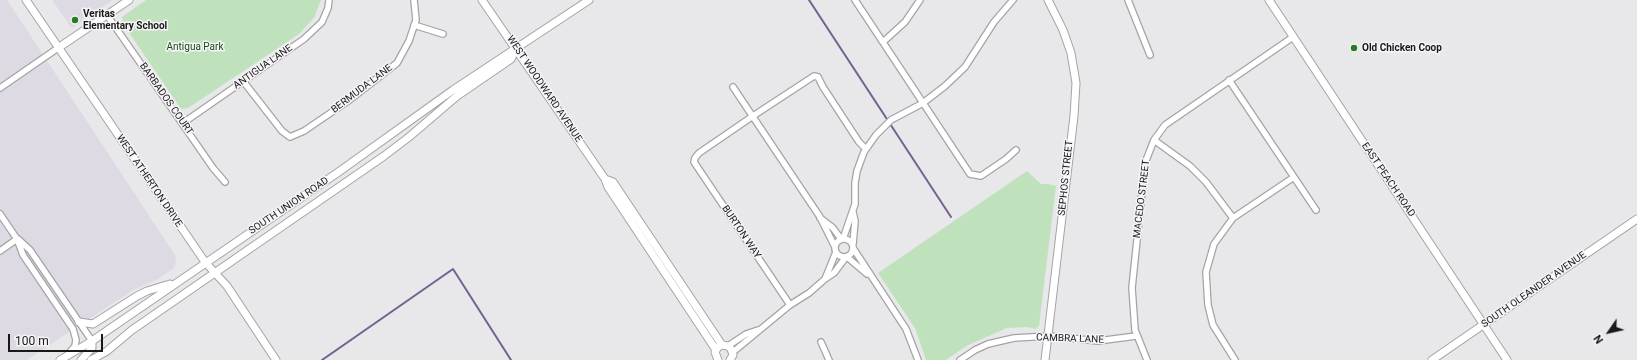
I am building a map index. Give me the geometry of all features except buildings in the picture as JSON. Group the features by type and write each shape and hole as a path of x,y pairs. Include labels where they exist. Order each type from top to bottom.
{"street":[{"name":"WEST ATHERTON DRIVE","path":"26,0 205,262 227,286 276,360"},
{"path":"0,88 129,0"},
{"name":"ANTIGUA LANE","path":"183,123 310,33 322,22 328,8 329,0"},
{"name":"BERMUDA LANE","path":"243,81 282,131 290,137 304,131 348,101 397,63 409,41 416,20 414,0"},
{"name":"WEST WOODWARD AVENUE","path":"482,0 605,179 612,194 716,350"},
{"name":"SOUTH UNION ROAD","path":"60,360 92,341 205,262 340,171 453,90 588,0"},
{"path":"855,0 970,174 981,176 1006,159 1016,150"},
{"path":"883,42 905,22 920,0"},
{"path":"718,360 715,355 716,350 730,353 750,340 758,330 834,273 852,253 854,221 853,212 857,171 866,149 876,135 891,120 923,103 945,86 965,67 994,22 1014,0"},
{"name":"SEPHOS STREET","path":"1045,360 1074,116 1076,83 1071,53 1063,30 1048,0"},
{"path":"1128,0 1150,55"},
{"name":"EAST PEACH ROAD","path":"1269,0 1507,360"},
{"name":"BARBADOS COURT","path":"108,15 213,168 226,182"},
{"path":"414,25 444,34"},
{"name":"MACEDO STREET","path":"1147,360 1136,336 1132,288 1145,163 1154,140 1165,125 1293,37"},
{"name":"SOUTH UNION ROAD","path":"91,360 384,156 457,96 512,59 516,49"},
{"path":"752,116 814,76 818,77 866,149"},
{"path":"1229,80 1316,210"},
{"path":"733,87 820,217 840,256 847,257 874,280"},
{"name":"BURTON WAY","path":"752,116 699,153 694,162 790,305"},
{"path":"1154,140 1190,166 1206,182 1233,218"},
{"path":"1235,360 1213,325 1208,305 1206,272 1214,244 1233,218 1294,177"},
{"name":"WEST WOODWARD AVENUE","path":"605,179 613,182 730,353"},
{"path":"825,279 836,249 837,242 842,239 853,212"},
{"path":"0,214 17,239 23,255 73,328 76,337 75,346 67,355"},
{"path":"820,217 833,228 842,239 849,240 906,329 918,360"},
{"name":"SOUTH OLEANDER AVENUE","path":"1432,360 1637,219"},
{"path":"833,228 847,228"},
{"path":"0,251 17,239"},
{"path":"17,239 30,250 92,341 92,348 81,360"},
{"path":"79,322 94,324 147,291 176,282"},
{"name":"CAMBRA LANE","path":"960,360 975,350 1002,340 1049,336 1098,341 1136,336"},
{"path":"821,342 829,360"}],"shaded area":[{"path":"0,0 7,0 175,255 176,262 173,269 158,279 133,290 27,360 0,360"},
{"name":"Veritas Elementary School","path":"52,0 113,0 72,28"}],"green space":[{"name":"Antigua Park","path":"146,0 321,0 314,18 299,34 188,108 181,109 124,25 122,17"},
{"path":"1027,171 1041,184 1056,186 1039,326 1035,329 1027,327 1007,328 968,345 946,360 926,360 915,328 878,273"}],"waterway":[{"path":"809,0 951,217"},
{"path":"322,360 453,269 511,360"}],"place":[{"name":"Veritas Elementary School","path":"75,20"},
{"name":"Old Chicken Coop","path":"1354,48"}]}
